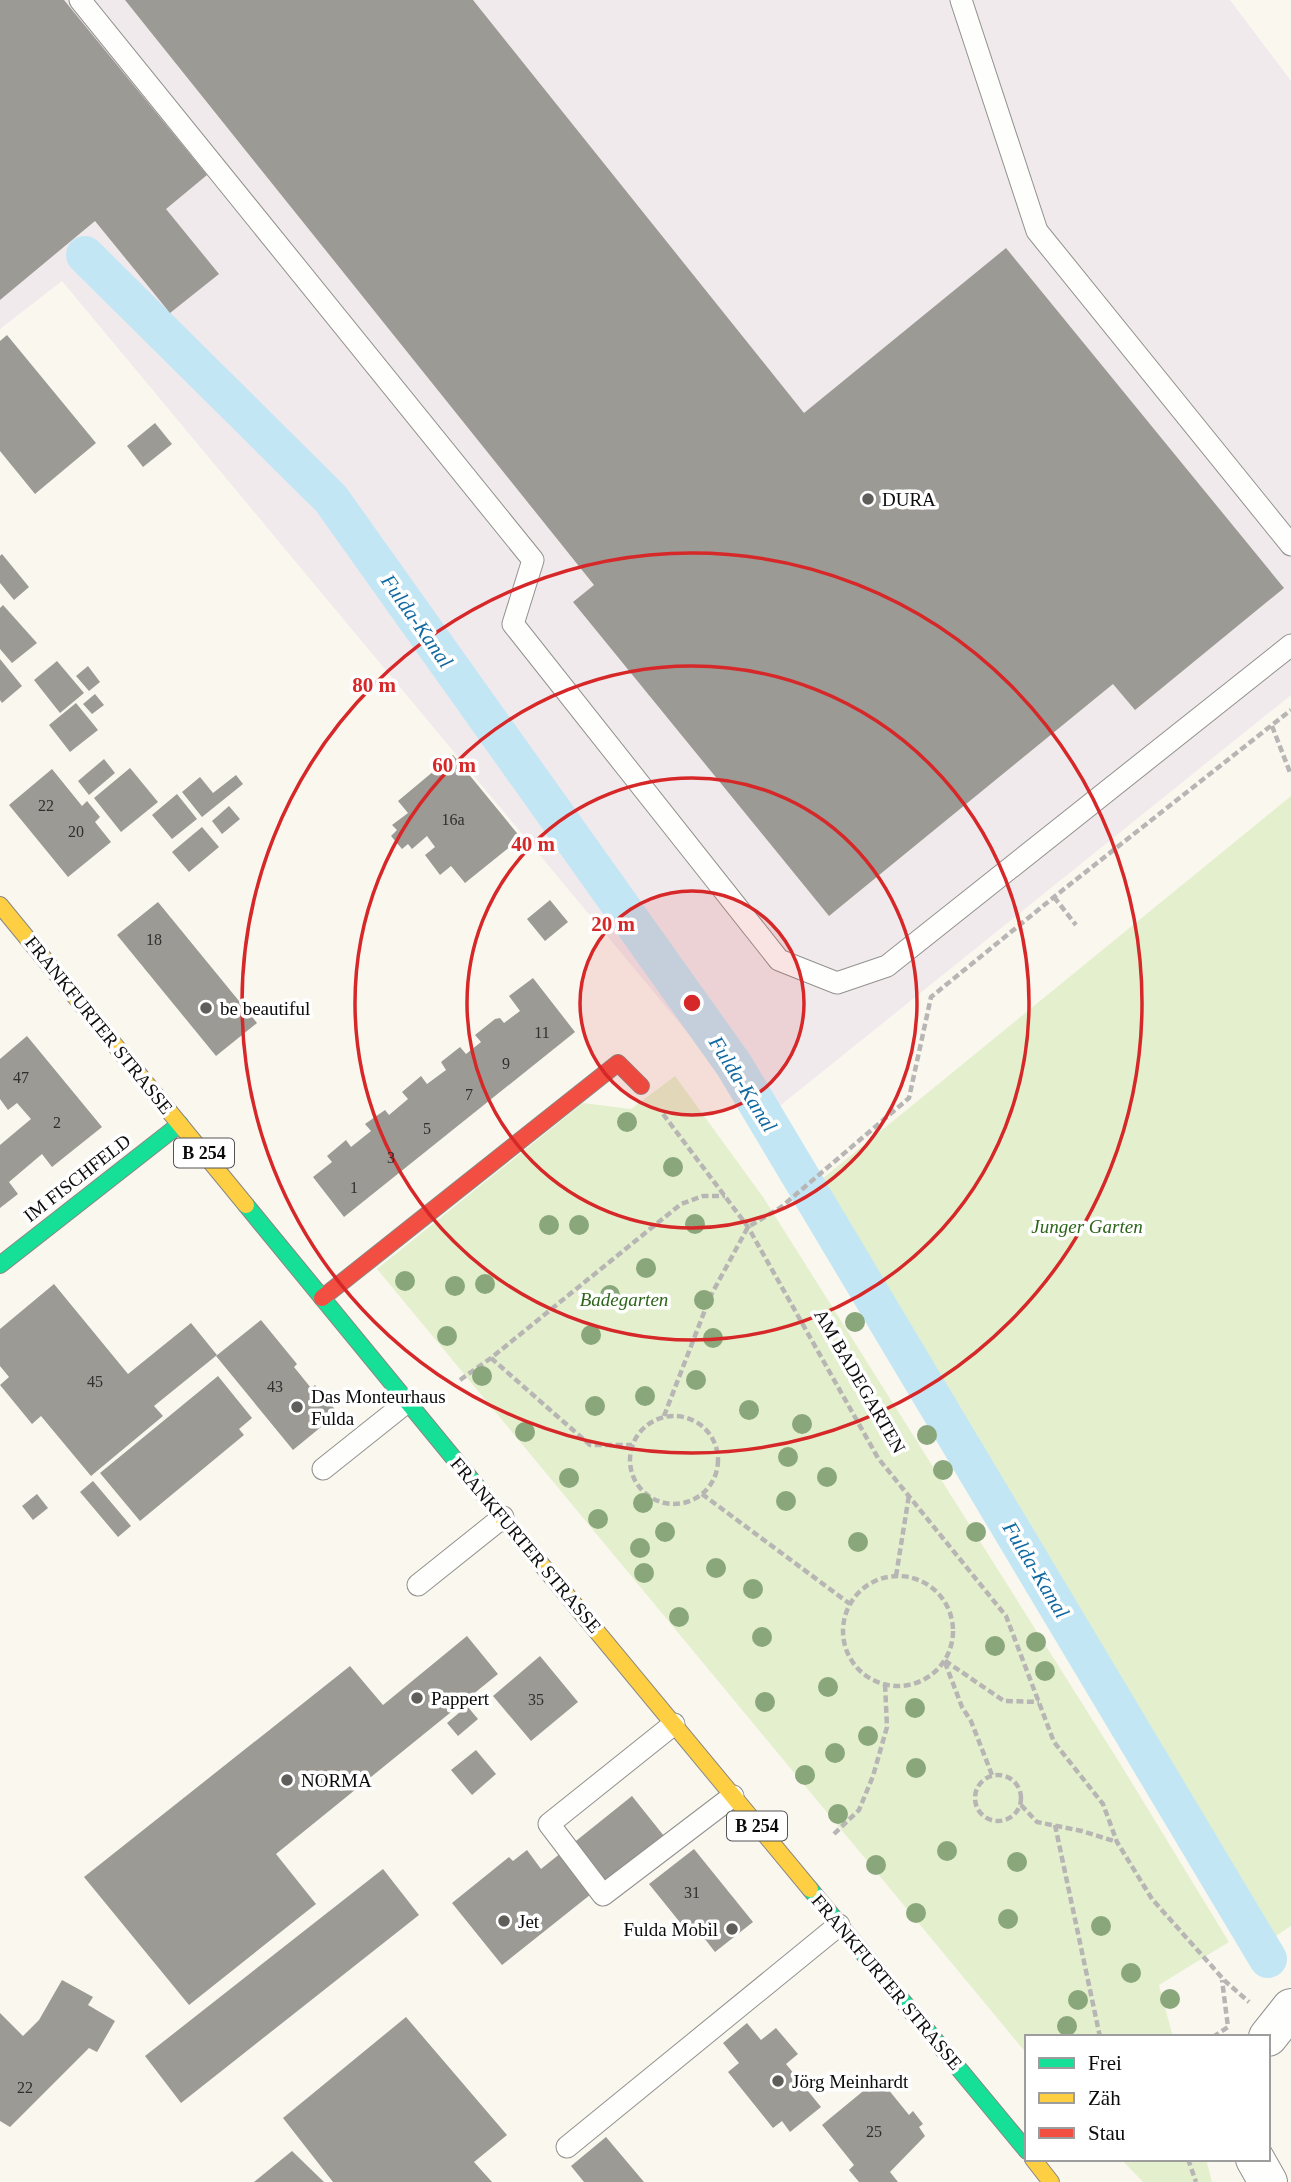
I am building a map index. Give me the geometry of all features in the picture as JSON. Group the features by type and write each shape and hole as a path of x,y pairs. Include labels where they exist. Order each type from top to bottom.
{"main road":[{"name":"FRANKFURTER STRASSE","path":"0,905 1025,2149"},
{"path":"322,1298 618,1063 641,1086"},
{"name":"IM FISCHFELD","path":"0,1265 180,1124"},
{"path":"1035,2161 1051,2182"}],"street":[{"path":"1256,2161 1268,2182"}],"lane":[{"path":"80,0 533,561 513,624 779,960 837,984 887,967 1291,645"},
{"path":"961,0 1037,231 1291,545"},
{"path":"323,1469 407,1402"},
{"path":"418,1584 503,1517"},
{"path":"674,1724 549,1824 603,1895 733,1796"},
{"path":"567,2147 839,1924"}],"path":[{"path":"664,1416 710,1297 748,1227 780,1208 909,1098 931,997 1291,709"},
{"path":"1272,726 1291,775"},
{"path":"1054,897 1076,925"},
{"name":"AM BADEGARTEN","path":"641,1086 748,1227 878,1458 1006,1616 1054,1742 1103,1804 1118,1842 1152,1899 1222,1978 1279,2024"},
{"path":"460,1380 491,1358 681,1204 703,1196 726,1196"},
{"path":"491,1358 590,1445 632,1445"},
{"path":"664,1416 680,1416 694,1420 714,1441 718,1456 711,1483 702,1494 675,1504 648,1496 638,1486 632,1474 629,1459 632,1445 639,1432 664,1416"},
{"path":"702,1494 850,1604"},
{"path":"896,1576 909,1494"},
{"path":"896,1576 915,1579 932,1588 944,1602 952,1619 953,1638 944,1660 938,1669 924,1680 908,1686 874,1681 859,1671 849,1657 844,1641 844,1622 850,1604 862,1590 878,1580 896,1576"},
{"path":"944,1660 1004,1700 1039,1702"},
{"path":"944,1660 992,1775"},
{"path":"834,1834 859,1810 873,1776 887,1727 885,1684"},
{"path":"992,1775 1001,1775 1015,1782 1022,1797 1021,1805 1017,1812 1004,1821 989,1820 983,1817 975,1804 974,1796 980,1783 992,1775"},
{"path":"1021,1805 1037,1822 1118,1842"},
{"path":"1055,1825 1100,2035"},
{"path":"1216,2035 1228,2027 1222,1978"},
{"path":"1189,2161 1196,2182"}],"shaded area":[{"path":"0,0 1230,0 1291,81 1291,695 761,1121 62,281 0,329"}],"green space":[{"name":"Junger Garten","path":"1291,796 1291,1926 1271,1939 822,1179"},
{"name":"Badegarten","path":"675,1076 763,1197 1121,1765 1229,1942 1159,1985 1172,2035 1025,2035 1025,2052 377,1269 583,1103 631,1109"},
{"path":"1123,2161 1207,2161 1212,2182 1143,2182"}],"building":[{"path":"0,0 64,0 207,175 166,209 219,274 170,313 95,221 0,300"},
{"name":"DURA","path":"125,0 473,0 804,413 1006,248 1284,588 1135,710 1113,684 829,916 573,602 594,585"},
{"path":"7,335 96,443 35,494 0,451 0,341"},
{"path":"155,423 172,444 143,467 127,446"},
{"path":"2,554 29,587 14,600 0,583"},
{"path":"3,605 37,643 12,663 0,649 0,608"},
{"path":"0,659 22,686 2,703 0,700"},
{"path":"57,661 84,693 60,713 34,680"},
{"path":"88,666 100,682 89,691 76,676"},
{"path":"95,694 104,705 92,714 83,704"},
{"path":"76,703 98,730 70,752 49,725"},
{"path":"453,755 521,838 465,883 451,866 440,875 425,855 435,847 427,836 412,849 408,844 402,849 391,836 397,830 392,825 408,813 398,801"},
{"path":"104,759 115,773 89,795 78,781"},
{"path":"130,768 158,802 121,832 94,798"},
{"path":"52,769 82,806 87,801 100,817 95,822 111,842 68,877 9,805"},
{"path":"236,775 243,784 202,817 182,792 200,777 213,793"},
{"path":"177,794 197,819 172,839 152,815"},
{"path":"229,806 240,819 222,834 212,821"},
{"path":"202,827 219,847 189,872 172,852"},
{"path":"550,900 568,922 545,941 527,919"},
{"path":"158,902 257,1023 216,1056 117,935"},
{"path":"533,978 575,1032 344,1217 313,1177 332,1162 327,1156 346,1140 351,1147 371,1131 365,1124 385,1110 389,1115 408,1099 402,1092 421,1076 427,1084 446,1070 441,1062 460,1047 466,1054 481,1042 475,1035 495,1019 500,1018 504,1023 520,1011 509,996"},
{"path":"27,1036 102,1127 52,1167 42,1154 9,1182 18,1194 0,1208 0,1145 31,1119 17,1103 8,1110 0,1099 0,1059"},
{"path":"54,1284 128,1374 191,1323 217,1355 154,1406 163,1416 91,1476 41,1416 32,1424 0,1385 9,1377 0,1366 0,1329"},
{"path":"261,1320 297,1364 294,1367 311,1388 315,1385 338,1413 293,1450 216,1356"},
{"path":"218,1376 252,1418 239,1429 244,1435 140,1521 100,1473"},
{"path":"93,1481 131,1526 118,1537 80,1492"},
{"path":"37,1494 48,1508 33,1520 22,1506"},
{"name":"NORMA","path":"467,1636 498,1674 276,1854 316,1904 189,2005 84,1877 350,1666 383,1705"},
{"path":"540,1656 578,1702 531,1741 493,1696"},
{"path":"467,1706 478,1719 458,1736 447,1723"},
{"path":"476,1750 496,1774 472,1795 451,1770"},
{"path":"632,1796 664,1836 502,1965 452,1903 509,1857 513,1861 527,1850 541,1869"},
{"path":"694,1849 753,1922 715,1952 698,1930 691,1936 649,1884"},
{"path":"383,1869 419,1915 181,2103 145,2056"},
{"path":"62,1980 93,1997 88,2005 115,2021 97,2052 89,2048 10,2127 0,2121 0,2013 23,2036 39,2020"},
{"path":"406,2017 507,2135 474,2162 492,2182 333,2182 283,2118"},
{"path":"747,2023 761,2040 776,2028 798,2054 786,2064 821,2107 790,2132 782,2121 773,2128 728,2072 739,2063 723,2043"},
{"path":"879,2078 909,2115 913,2111 923,2124 919,2127 925,2136 890,2172 898,2182 859,2182 849,2170 854,2165 822,2125"},
{"path":"606,2137 644,2182 584,2182 571,2166"},
{"path":"292,2151 324,2182 254,2182"}],"waterway":[{"name":"Fulda-Kanal","path":"85,255 331,499 734,1065 1268,1959"}],"traffic: fast":[{"path":"0,1265 180,1124"},
{"path":"246,1205 479,1489"},
{"path":"810,1889 1025,2149"}],"traffic: slow":[{"path":"0,905 246,1205"},
{"path":"479,1489 810,1889"},
{"path":"1035,2161 1051,2182"}],"traffic: jam":[{"path":"322,1298 618,1063 641,1086"}],"place":[{"name":"DURA","path":"868,499"},
{"name":"be beautiful","path":"206,1008"},
{"name":"Das Monteurhaus Fulda","path":"297,1407"},
{"name":"Pappert","path":"417,1698"},
{"name":"NORMA","path":"287,1780"},
{"name":"Jet","path":"504,1921"},
{"name":"Fulda Mobil","path":"732,1929"},
{"name":"Jörg Meinhardt","path":"778,2081"}]}
